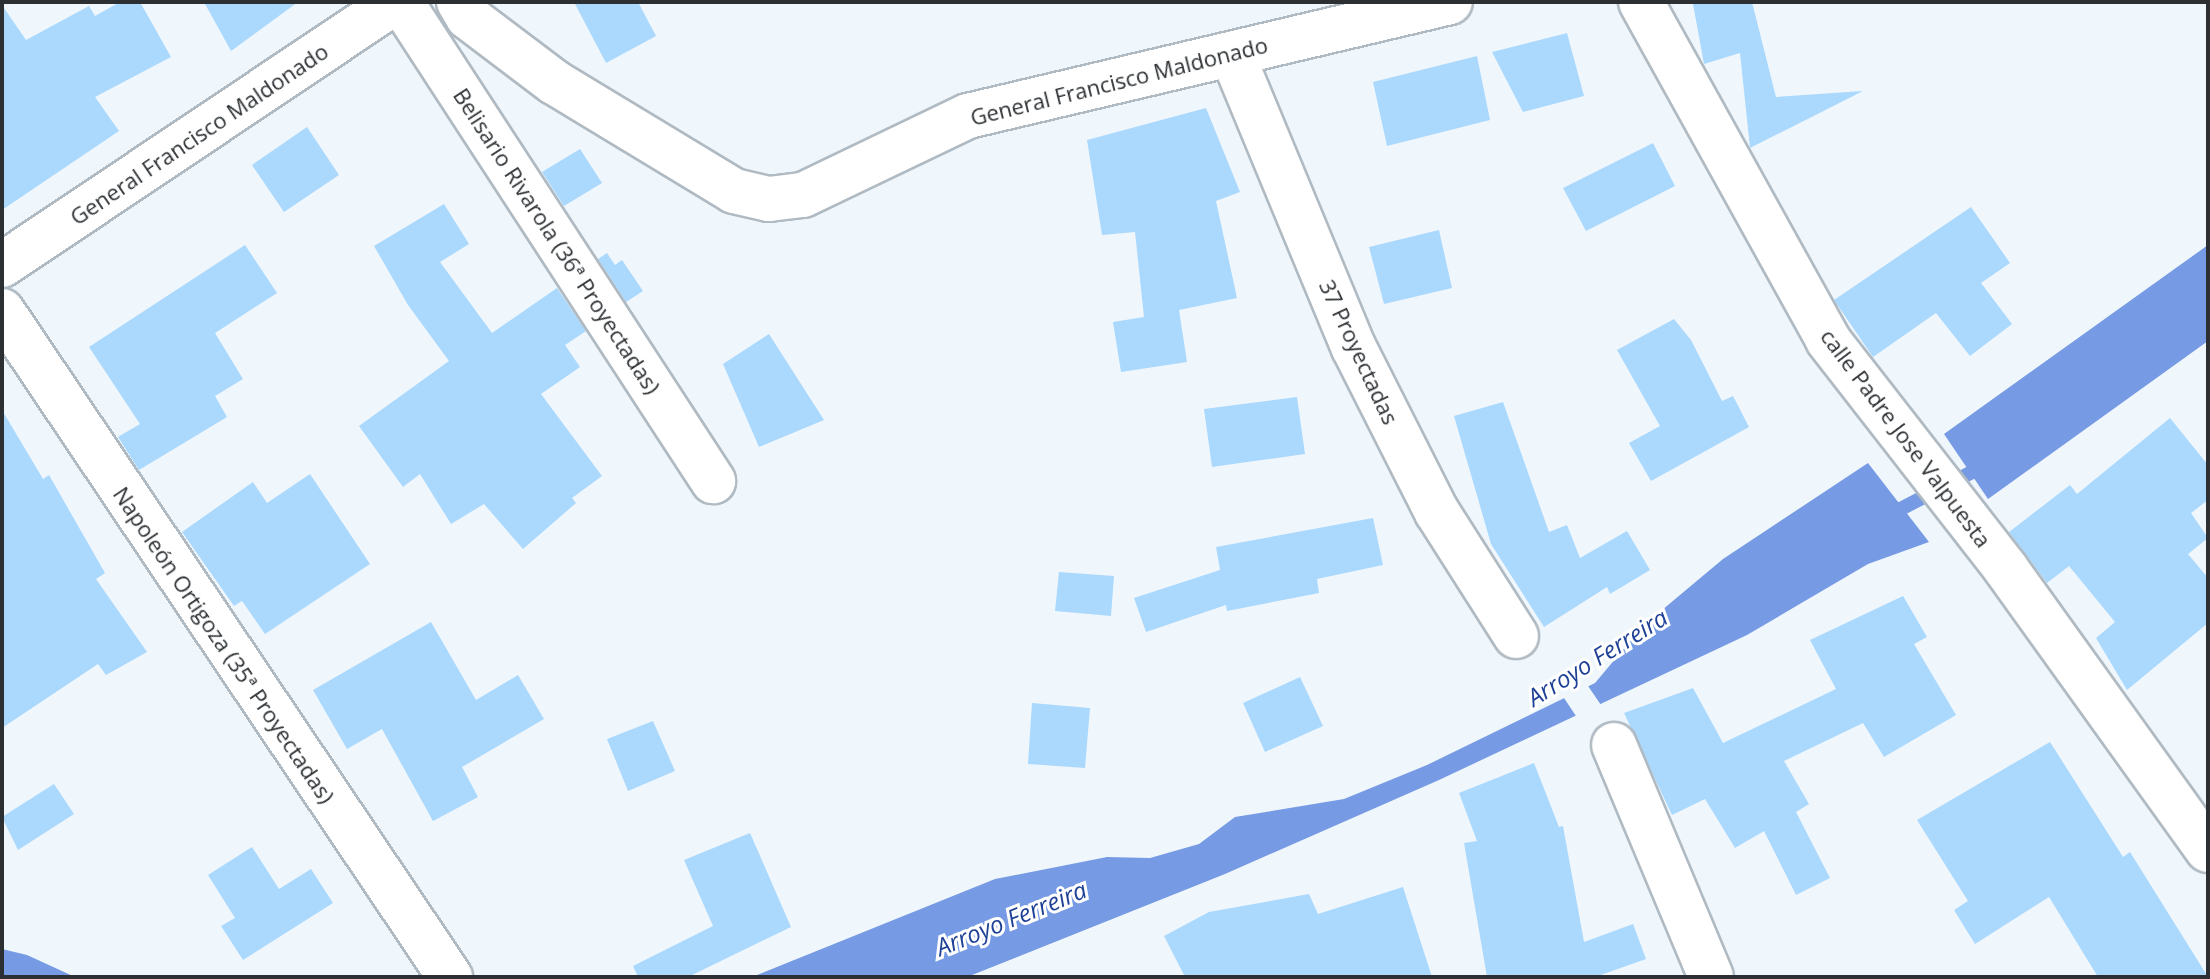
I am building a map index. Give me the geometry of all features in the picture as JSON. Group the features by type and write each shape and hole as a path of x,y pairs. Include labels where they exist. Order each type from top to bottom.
{"street":[{"name":"General Francisco Maldonado","path":"2,265 398,2"},
{"name":"Belisario Rivarola (36ª Proyectadas)","path":"398,2 713,481"},
{"name":"General Francisco Maldonado","path":"464,9 554,82 734,191 769,199 803,195 968,116 1450,2"},
{"name":"calle Padre Jose Valpuesta","path":"1641,2 1828,340 2006,569 2208,850"},
{"name":"37 Proyectadas","path":"1232,54 1354,348 1437,512 1516,636"},
{"name":"Napoleón Ortigoza (35ª Proyectadas)","path":"2,311 450,977"},
{"path":"1614,745 1711,977"}],"water":[{"path":"2208,245 2208,341 1988,499 1944,434"},
{"path":"1868,463 1929,542 1868,564 1747,635 1439,780 1225,874 967,977 752,977 995,879 1107,857 1150,858 1199,844 1235,817 1344,799 1427,765 1595,683 1643,626 1723,559"},
{"path":"2,949 27,955 75,977 2,977"}],"pier":[{"path":"1586,683 1603,708 1578,719 1562,695"}],"building":[{"path":"120,2 140,2 171,57 95,97 119,131 2,210 2,5 26,40 89,6 95,16"},
{"path":"204,2 298,2 231,51"},
{"path":"574,2 638,2 656,36 606,63"},
{"path":"1752,2 1776,97 1863,91 1750,148 1740,53 1704,64 1693,4"},
{"path":"1567,33 1584,96 1523,112 1492,52"},
{"path":"1477,56 1490,120 1387,146 1373,82"},
{"path":"1206,108 1240,192 1216,201 1237,298 1179,310 1187,362 1121,372 1113,322 1144,317 1135,232 1102,235 1087,140"},
{"path":"307,127 339,175 284,212 252,165"},
{"path":"1653,143 1675,186 1586,231 1563,188"},
{"path":"580,149 602,183 564,206 542,172"},
{"path":"444,204 469,244 440,262 492,333 557,288 586,331 565,345 580,367 541,394 602,476 572,498 576,503 523,549 484,504 451,524 420,474 403,487 359,426 449,361 408,305 374,246"},
{"path":"1971,207 2010,263 1981,283 2012,324 1970,356 1936,313 1873,357 1834,300"},
{"path":"1439,230 1452,288 1384,304 1369,247"},
{"path":"245,245 277,293 215,333 243,379 215,396 227,417 139,470 118,437 140,424 89,347"},
{"path":"607,253 615,265 622,260 643,291 626,302 598,259"},
{"path":"1674,319 1691,340 1722,401 1733,396 1749,427 1651,481 1629,443 1660,426 1617,350"},
{"path":"769,334 824,420 759,447 723,364"},
{"path":"1297,397 1305,454 1212,467 1204,409"},
{"path":"1503,402 1549,532 1567,525 1580,558 1627,531 1650,570 1610,594 1607,587 1544,627 1491,544 1454,416"},
{"path":"2,410 43,479 49,475 105,573 96,579 147,652 106,675 98,664 2,728"},
{"path":"2170,418 2208,465 2208,500 2191,513 2208,538 2188,554 2208,578 2208,623 2127,690 2096,638 2115,622 2069,566 2047,583 2009,532 2070,485 2077,494"},
{"path":"310,474 370,564 265,634 242,601 234,606 182,532 253,482 267,503"},
{"path":"1373,518 1383,565 1317,579 1319,593 1227,611 1226,605 1146,632 1134,598 1220,570 1216,547"},
{"path":"1059,572 1114,576 1111,616 1055,611"},
{"path":"1903,596 1927,637 1914,644 1956,715 1884,757 1863,723 1784,761 1809,804 1796,812 1830,878 1796,895 1764,831 1735,848 1705,799 1672,815 1624,713 1693,688 1723,743 1836,689 1810,640"},
{"path":"431,622 476,700 518,675 544,719 462,767 478,797 433,821 382,729 347,749 313,690"},
{"path":"1300,677 1323,726 1265,752 1243,703"},
{"path":"1032,703 1090,708 1085,768 1028,764"},
{"path":"653,721 675,771 628,791 607,739"},
{"path":"2050,742 2123,857 2130,852 2208,977 2098,977 2049,897 1975,944 1954,910 1968,901 1917,820"},
{"path":"1534,763 1559,827 1563,826 1584,942 1633,924 1646,959 1595,977 1487,977 1464,843 1477,841 1459,793"},
{"path":"54,784 74,814 18,850 2,817"},
{"path":"750,833 791,927 688,977 638,977 633,966 713,926 684,860"},
{"path":"252,847 279,889 311,869 333,903 243,960 221,926 235,918 208,875"},
{"path":"1403,887 1432,977 1185,977 1164,936 1209,912 1309,894 1318,914"}],"waterway":[{"name":"Arroyo Ferreira","path":"1887,516 1986,465"}]}
